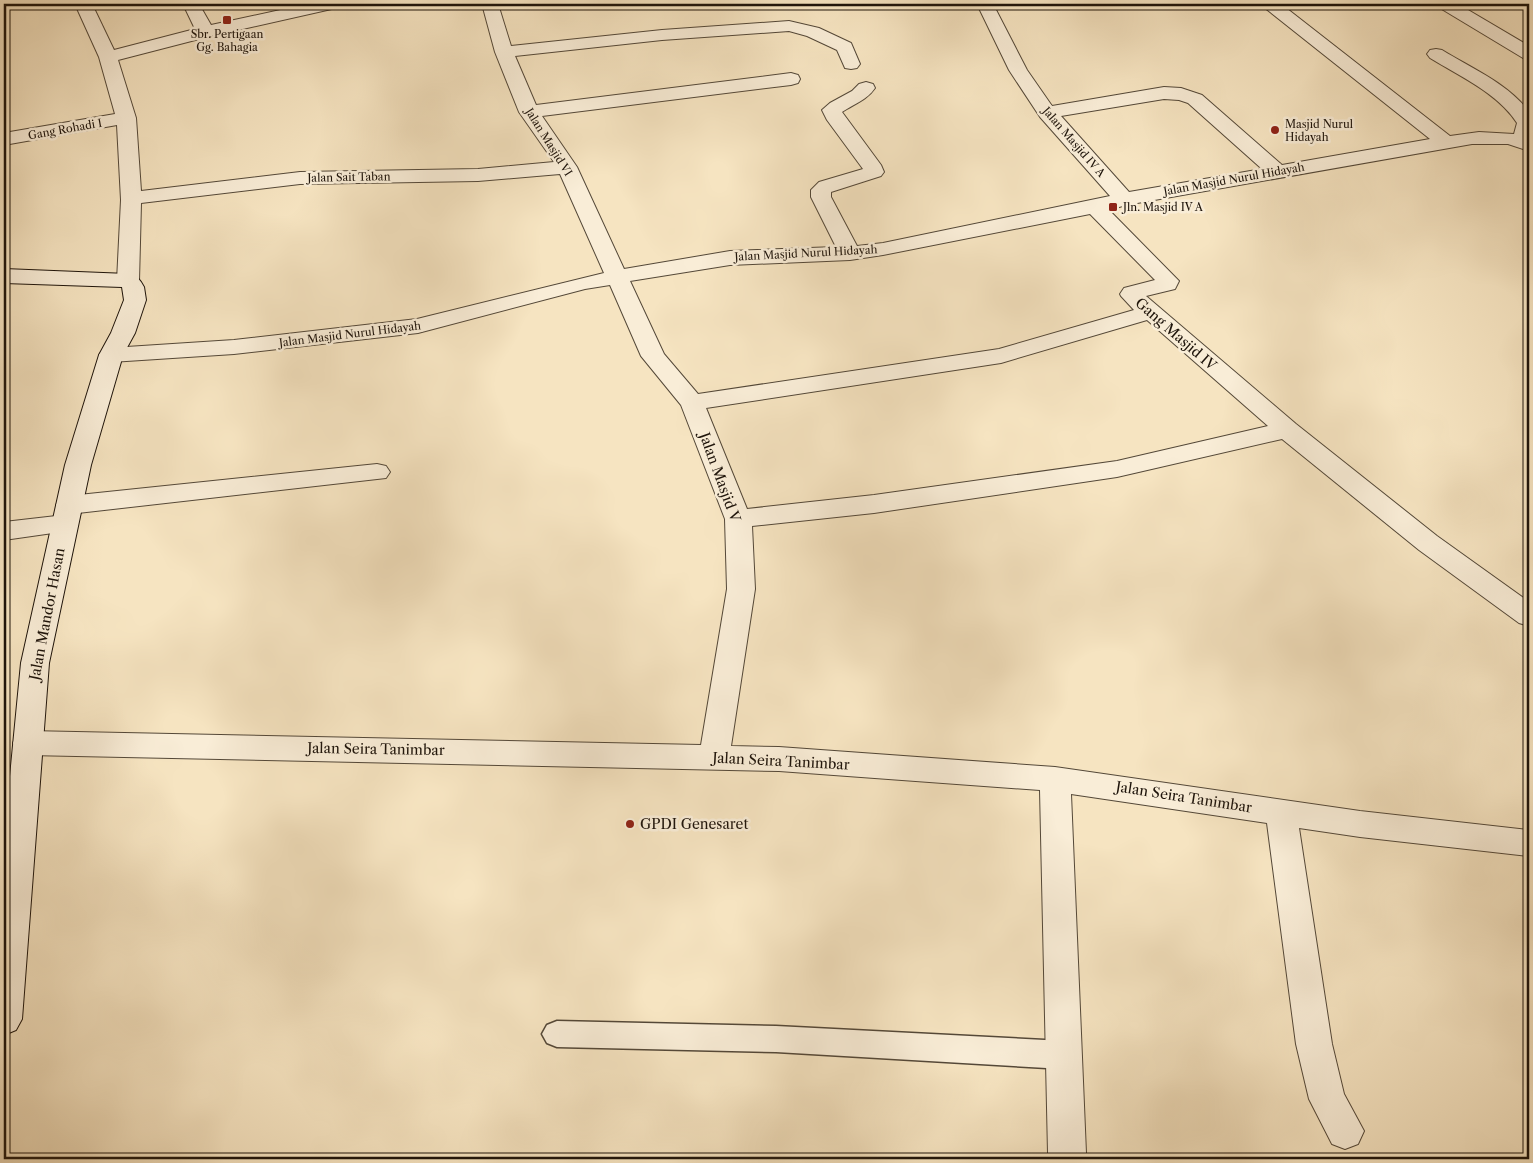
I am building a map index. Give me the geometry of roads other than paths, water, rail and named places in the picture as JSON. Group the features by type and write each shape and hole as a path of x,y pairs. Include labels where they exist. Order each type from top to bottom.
{"street":[{"name":"Jalan Mandor Hasan","path":"4,1019 35,663 78,465 111,355 123,333 134,300 133,287 128,281 133,198 126,118 108,57 84,4"},
{"path":"191,4 205,32"},
{"path":"108,57 205,32 330,4"},
{"name":"Jalan Masjid VI","path":"490,4 504,52 529,112 567,167 617,276"},
{"name":"Jalan Masjid IV A","path":"985,4 1018,70 1047,113 1124,199"},
{"path":"1271,4 1445,142"},
{"path":"1446,4 1529,54"},
{"path":"504,52 662,35 789,26 829,38 846,47 852,64"},
{"path":"1436,54 1512,103 1523,115 1527,123 1525,143"},
{"path":"529,112 791,79"},
{"path":"850,253 821,197 821,190 826,186 874,172 874,169 834,116 832,110 838,105 861,95 866,88"},
{"path":"1047,113 1164,93 1181,94 1195,99 1276,171"},
{"name":"Gang Rohadi I","path":"4,139 126,118"},
{"name":"Jalan Masjid Nurul Hidayah","path":"111,355 234,348 418,326 617,276 730,258 850,253 883,249 1095,207 1124,199 1472,138 1491,137 1525,143"},
{"name":"Jalan Sait Taban","path":"133,198 300,178 478,174 567,167"},
{"name":"Gang Masjid IV","path":"1095,207 1168,281 1167,284 1131,294 1287,430"},
{"path":"4,276 128,281"},
{"name":"Jalan Masjid V","path":"617,276 653,356 692,403 738,519 741,589 714,758"},
{"path":"692,403 1001,356 1151,312"},
{"path":"738,519 874,504 1117,470 1287,430 1428,543 1529,616"},
{"path":"4,531 67,515 377,472"},
{"name":"Jalan Seira Tanimbar","path":"28,743 780,759 1055,779 1360,824 1529,843"},
{"path":"1055,779 1066,1152 1069,1159"},
{"path":"1281,812 1294,888 1314,1044 1327,1099 1345,1131"}],"lane":[{"path":"556,1034 776,1039 1064,1055"}],"place":[{"name":"Sbr. Pertigaan Gg. Bahagia","path":"227,20"},
{"name":"Masjid Nurul Hidayah","path":"1275,130"},
{"name":"Jln. Masjid IV A","path":"1113,207"},
{"name":"GPDI Genesaret","path":"630,824"}]}
